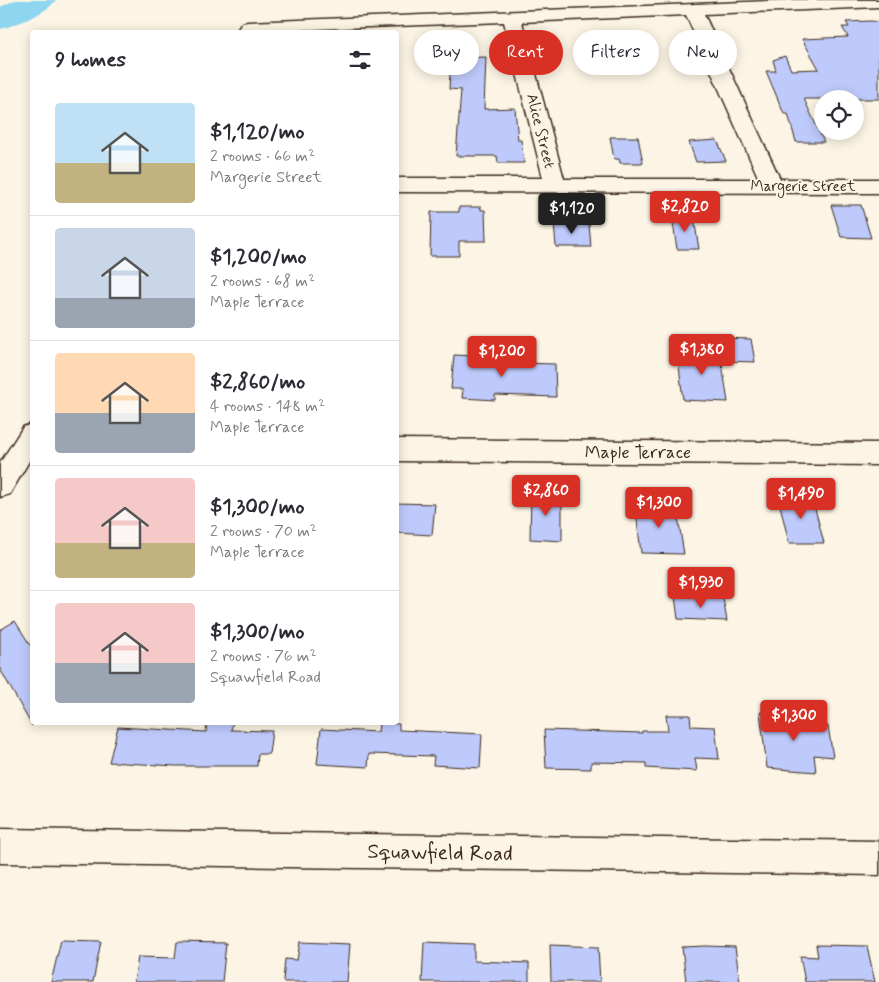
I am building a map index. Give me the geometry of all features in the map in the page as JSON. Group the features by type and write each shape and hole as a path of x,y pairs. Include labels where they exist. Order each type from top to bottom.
{"street":[{"path":"246,30 879,2"},
{"path":"693,10 773,186"},
{"name":"Alice Street","path":"512,18 555,185"},
{"name":"Margerie Street","path":"399,185 879,186"},
{"path":"0,486 30,443"},
{"name":"Maple Terrace","path":"399,450 879,454"},
{"name":"Squawfield Road","path":"0,846 879,858"}],"building":[{"path":"846,22 879,22 879,99 864,99 864,90 814,90 814,99 804,99 814,120 814,140 823,140 824,142 796,142 788,114 784,114 766,71 776,71 773,60 785,56 791,70 819,69 802,39 848,37 842,27 849,27"},
{"path":"479,57 486,57 484,109 515,108 518,140 521,140 524,163 498,163 497,156 456,156 461,90 449,89 450,75 479,75"},
{"path":"610,137 638,137 643,163 620,163 619,159 614,159"},
{"path":"717,140 726,161 696,162 689,142"},
{"path":"831,205 861,205 871,238 841,237"},
{"path":"459,207 481,207 481,210 485,210 486,241 459,241 459,256 430,256 431,212 459,212"},
{"path":"672,217 694,218 699,249 677,249"},
{"path":"554,223 589,224 591,247 556,247"},
{"path":"721,338 751,339 755,362 725,361"},
{"path":"677,350 720,351 728,402 683,400"},
{"path":"454,355 520,358 520,363 555,364 556,397 495,395 495,400 462,398 463,389 451,389"},
{"path":"531,492 557,494 557,501 562,501 562,541 530,539"},
{"path":"778,497 812,497 824,543 789,543"},
{"path":"399,503 435,504 432,535 399,533"},
{"path":"635,504 676,505 684,554 641,553"},
{"path":"675,596 723,598 727,621 678,619"},
{"path":"15,621 30,645 30,722 0,669 0,630"},
{"path":"760,712 808,715 809,725 828,726 833,757 814,755 816,772 767,768"},
{"path":"666,715 690,715 691,726 715,727 719,759 695,758 697,771 646,768 646,763 591,762 591,769 546,768 544,730 642,733 642,731 668,731"},
{"path":"207,725 232,725 231,730 272,731 269,754 258,754 257,766 175,766 109,762 118,727 206,732"},
{"path":"379,725 399,725 399,730 482,734 480,768 433,765 434,756 369,754 368,767 317,764 321,729 378,732"},
{"path":"61,940 101,941 93,982 51,982"},
{"path":"177,942 226,943 222,982 134,982 138,957 175,958"},
{"path":"300,942 350,944 347,982 283,982 285,959 297,960"},
{"path":"424,942 474,944 474,961 529,963 529,982 422,982"},
{"path":"550,945 598,947 600,982 551,982"},
{"path":"816,945 867,946 875,982 805,982 800,956 818,957"},
{"path":"682,947 735,947 740,982 686,982"}],"waterway":[{"path":"0,19 40,0"}]}
